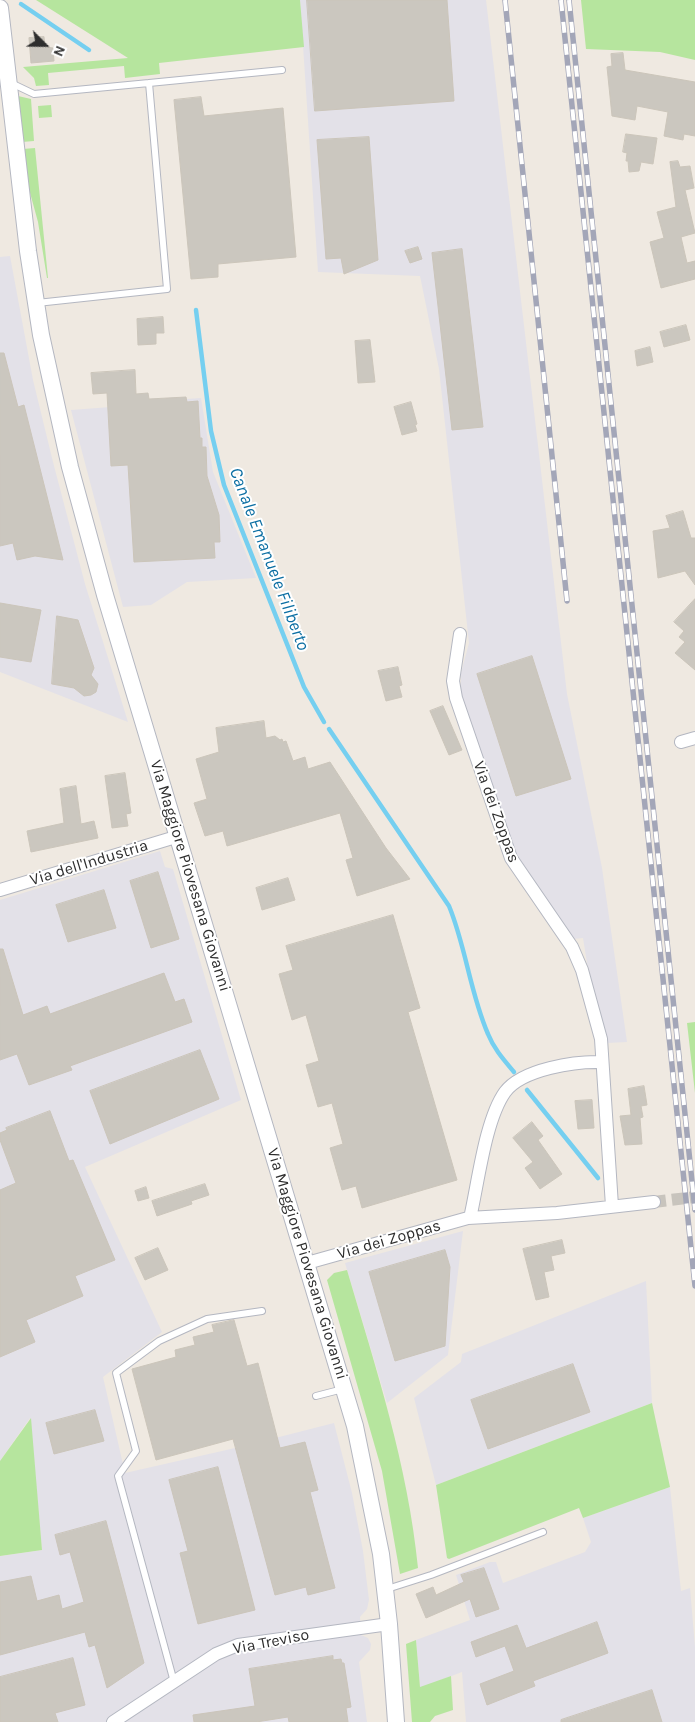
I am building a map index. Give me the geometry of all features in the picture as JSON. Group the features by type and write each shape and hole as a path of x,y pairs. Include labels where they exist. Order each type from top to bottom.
{"street":[{"name":"Via Maggiore Piovesana Giovanni","path":"3,25 13,0"},
{"name":"Via Maggiore Piovesana Giovanni","path":"0,8 28,251 41,335 70,467 106,595 344,1389 367,1482 385,1589 396,1722"},
{"name":"Via dei Zoppas","path":"460,634 453,680 456,698 513,863 572,947 582,970 598,1024 612,1206"},
{"path":"680,742 695,738"},
{"name":"Via dell'Industria","path":"0,890 179,836"},
{"path":"470,1218 492,1122 506,1091 532,1075 551,1068 571,1062 602,1062"},
{"name":"Via dei Zoppas","path":"307,1263 470,1218 557,1213 654,1202"},
{"name":"Via Treviso","path":"113,1722 216,1654 238,1645 389,1624"}],"lane":[{"path":"8,81 34,94 282,70"},
{"path":"37,303 167,289 149,83"},
{"path":"174,1682 118,1476 136,1451 116,1373 159,1341 208,1319 262,1311"},
{"path":"316,1396 344,1389"},
{"path":"385,1589 431,1575 543,1532"}],"shaded area":[{"path":"300,0 486,0 567,694 602,868 627,1042 607,1043 587,963 583,938 573,939 518,860 461,693 461,673 469,643 439,369 420,276 318,272"},
{"path":"10,256 33,380 53,462 85,584 128,722 0,672 0,257"},
{"path":"148,393 149,399 201,398 213,472 256,578 187,582 151,605 123,607 71,410 124,406 138,394"},
{"path":"160,851 165,867 173,869 241,1100 85,1167 162,1332 103,1377 125,1473 334,1423 352,1493 363,1551 369,1600 367,1609 360,1617 361,1635 368,1638 371,1644 370,1650 359,1662 367,1722 0,1722 0,1556 42,1550 30,1418 0,1461 0,900"},
{"path":"463,1231 448,1355 387,1403 345,1263"},
{"path":"646,1281 652,1403 436,1485 414,1398 461,1362 462,1354"},
{"path":"670,1487 681,1591 690,1588 695,1647 695,1722 466,1722 462,1672 420,1688 416,1640 470,1620 456,1575 490,1562 496,1562 503,1583 585,1552 591,1542 583,1518"}],"green space":[{"path":"36,0 300,0 304,47 159,63 160,74 125,78 124,66 48,73 49,85 36,86 34,78 23,67 128,58"},
{"path":"581,0 695,0 695,60 660,52 586,49"},
{"path":"18,96 31,99 34,141 22,142"},
{"path":"51,105 52,117 39,118 38,106"},
{"path":"35,148 48,278 38,222 29,189 23,149"},
{"path":"695,1022 695,1093 687,1023"},
{"path":"347,1270 390,1418 407,1492 418,1568 400,1574 382,1471 327,1280 334,1273"},
{"path":"652,1403 670,1487 583,1518 579,1508 449,1559 447,1558 436,1485"},
{"path":"31,1418 42,1550 0,1556 0,1461"},
{"path":"416,1640 420,1687 451,1676 453,1710 435,1716 430,1722 412,1722 406,1644"}],"building":[{"path":"307,0 447,0 454,101 315,111"},
{"path":"44,37 45,47 53,48 54,61 31,63 29,38"},
{"path":"623,53 625,70 695,82 695,136 684,134 683,140 664,136 668,112 637,106 635,120 612,116 607,67 612,66 611,54"},
{"path":"201,97 204,116 283,108 296,257 218,264 218,277 191,279 174,100"},
{"path":"626,134 657,138 653,164 641,162 639,171 629,172 628,161 626,161 627,153 623,152"},
{"path":"369,137 378,260 344,274 341,258 326,259 317,140"},
{"path":"678,161 680,167 690,166 694,188 685,190 695,233 681,237 687,263 695,261 695,279 661,288 650,242 664,238 657,212 676,207 670,162"},
{"path":"418,247 422,259 410,263 405,251"},
{"path":"462,249 483,427 452,430 432,253"},
{"path":"163,317 164,333 156,333 156,344 138,345 137,319"},
{"path":"686,325 690,340 664,347 660,332"},
{"path":"370,340 375,382 358,383 355,341"},
{"path":"650,347 653,362 637,366 635,351"},
{"path":"0,353 4,353 18,407 24,405 63,560 35,556 17,560 13,543 0,546"},
{"path":"135,370 136,394 148,393 149,399 186,397 187,402 198,401 200,438 202,438 202,447 206,447 207,476 219,515 220,542 214,542 215,558 134,562 128,465 111,466 107,393 93,394 91,373"},
{"path":"411,402 417,431 402,435 394,407"},
{"path":"683,511 691,538 695,538 695,585 685,571 658,578 653,531 670,528 666,516"},
{"path":"695,599 695,670 675,653 685,642 679,637 684,631 674,622"},
{"path":"0,603 41,610 31,662 0,657"},
{"path":"57,616 78,620 94,668 91,675 98,684 96,692 91,695 84,696 74,688 52,684"},
{"path":"532,656 571,779 516,796 477,674"},
{"path":"398,667 402,685 399,686 402,697 386,701 378,671"},
{"path":"443,706 462,750 449,755 430,711"},
{"path":"264,721 266,738 275,736 280,740 282,739 283,742 286,741 293,761 305,757 308,769 330,762 386,848 410,879 357,896 346,860 353,858 340,813 227,846 223,831 205,836 194,803 207,799 196,759 219,752 216,728"},
{"path":"125,773 131,813 126,814 128,826 112,828 105,776"},
{"path":"76,786 81,824 94,821 98,838 31,852 27,831 64,823 60,789"},
{"path":"158,872 179,939 151,948 130,881"},
{"path":"288,878 295,900 262,910 256,888"},
{"path":"104,890 116,928 68,942 56,905"},
{"path":"393,915 420,1008 408,1012 457,1180 362,1208 356,1186 342,1190 330,1148 343,1144 332,1103 318,1107 306,1065 319,1061 306,1015 292,1020 279,974 293,970 286,946"},
{"path":"0,949 3,949 23,1015 47,1006 50,1014 164,973 175,1002 184,999 192,1022 70,1066 72,1070 29,1085 17,1054 0,1060"},
{"path":"200,1050 219,1099 110,1144 90,1091"},
{"path":"644,1086 647,1105 641,1106 643,1117 640,1118 642,1144 625,1145 620,1116 631,1115 628,1089"},
{"path":"592,1100 594,1128 578,1129 575,1101"},
{"path":"50,1111 69,1161 73,1160 115,1260 75,1276 83,1296 26,1320 35,1342 0,1357 0,1190 16,1183 0,1140 0,1133 7,1130 6,1128"},
{"path":"532,1122 543,1136 538,1140 562,1174 540,1189 525,1168 533,1162 513,1138"},
{"path":"205,1184 209,1195 191,1201 192,1204 157,1216 152,1201"},
{"path":"146,1187 149,1198 138,1201 135,1191"},
{"path":"562,1240 565,1253 551,1256 554,1270 544,1272 549,1297 536,1300 523,1249"},
{"path":"158,1248 168,1270 145,1280 135,1258"},
{"path":"445,1250 450,1267 445,1346 395,1361 369,1272"},
{"path":"234,1320 247,1366 258,1363 280,1448 305,1442 318,1490 310,1492 335,1588 308,1595 306,1587 275,1595 233,1439 156,1460 132,1369 176,1357 175,1350 195,1345 193,1337 214,1332 212,1325"},
{"path":"573,1364 590,1412 488,1449 471,1400"},
{"path":"95,1410 104,1441 54,1454 46,1423"},
{"path":"218,1467 255,1610 198,1624 180,1553 188,1551 169,1480"},
{"path":"106,1521 144,1663 107,1688 95,1645 89,1647 85,1632 0,1655 0,1582 31,1576 37,1601 59,1595 62,1609 84,1602 70,1552 60,1555 55,1535"},
{"path":"484,1568 499,1609 476,1617 470,1599 426,1618 416,1594 433,1587 436,1595 464,1582 461,1575"},
{"path":"597,1622 608,1653 533,1681 535,1686 487,1705 480,1684 514,1671 505,1646 476,1657 471,1642 517,1625 526,1648"},
{"path":"333,1656 333,1660 341,1659 342,1663 344,1663 351,1707 346,1708 348,1722 289,1722 288,1717 256,1722 194,1722 193,1715 255,1706 249,1669"},
{"path":"73,1658 85,1705 55,1713 58,1722 0,1722 0,1677"},
{"path":"652,1690 662,1722 561,1722 561,1720"}],"waterway":[{"name":"Canale Emanuele Filiberto","path":"21,4 89,50"},
{"name":"Canale Emanuele Filiberto","path":"196,310 211,431 224,485 304,687 324,722"},
{"name":"Canale Emanuele Filiberto","path":"329,729 449,906 488,1034 499,1054 514,1072"},
{"name":"Canale Emanuele Filiberto","path":"527,1090 598,1178"}],"tunnel":[{"path":"654,1202 695,1197"}],"railway":[{"path":"505,0 567,601"},
{"path":"561,0 695,1286"},
{"path":"569,0 695,1210"}]}
